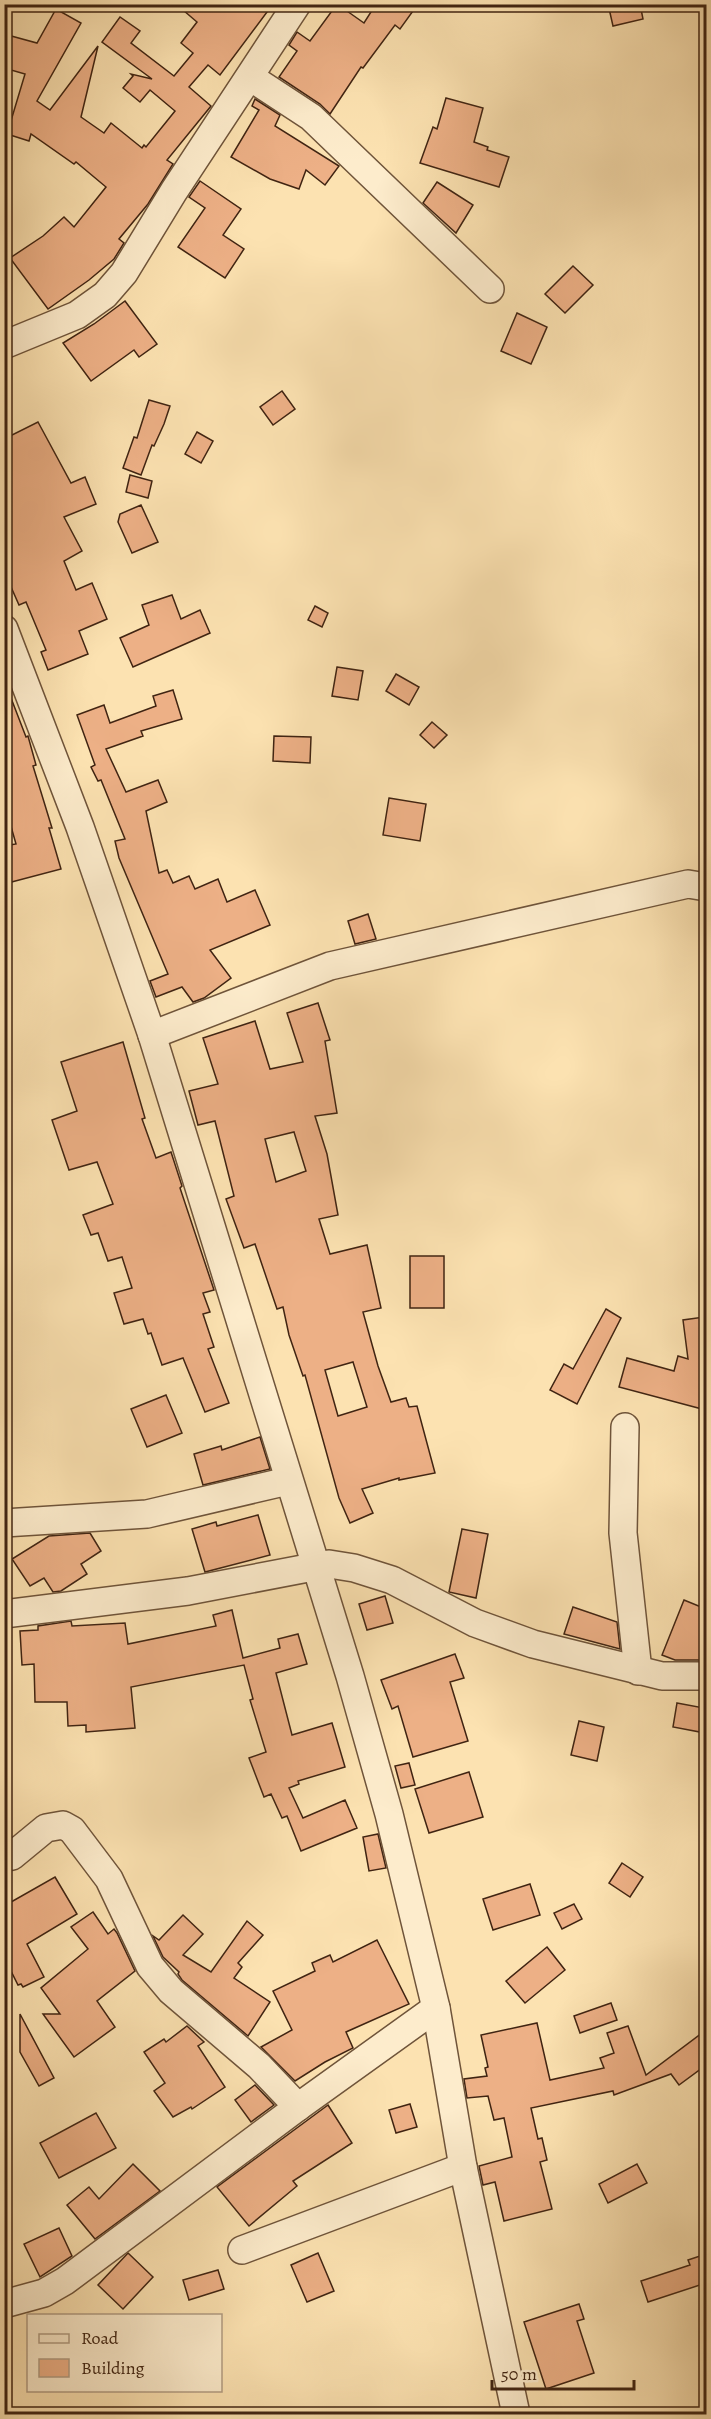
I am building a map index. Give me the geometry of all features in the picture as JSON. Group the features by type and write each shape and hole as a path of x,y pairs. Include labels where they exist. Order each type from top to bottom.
{"street":[{"path":"4,345 76,315 105,295 124,273 174,191 297,4"},
{"path":"250,77 311,117 490,289"},
{"path":"4,629 80,827 152,1035 288,1481 317,1567 389,1814 436,2008 463,2168 516,2415"},
{"path":"152,1035 330,966 688,884 706,886"},
{"path":"625,1427 623,1533 638,1671"},
{"path":"4,1523 147,1514 288,1481"},
{"path":"4,1614 188,1591 329,1564 354,1568 392,1580 475,1623 533,1644 662,1676 706,1676"},
{"path":"4,1857 12,1856 46,1828 63,1825 72,1830 109,1879 150,1966 171,1991 259,2066 298,2107"},
{"path":"4,2304 44,2293 65,2281 298,2107 436,2008"},
{"path":"242,2250 463,2168"}],"building":[{"path":"176,4 273,4 220,75 208,65 189,87 211,106 167,160 173,164 148,204 119,239 124,243 114,259 48,309 10,258 43,236 64,217 74,227 106,187 76,162 74,164 31,134 29,141 7,134 25,74 4,68 4,34 37,43 56,9 81,23 37,101 50,110 98,46 81,117 104,133 111,123 142,148 144,145 146,147 175,111 150,90 140,102 123,88 133,76 131,74 152,79 102,42 120,17 140,31 131,43 174,76 193,53 181,43 197,22"},
{"path":"337,4 364,23 376,4 418,4 400,29 395,25 363,68 361,67 330,114 320,104 279,77 297,51 289,45 297,32 310,41"},
{"path":"608,4 640,4 643,19 613,26"},
{"path":"446,98 483,108 474,142 488,147 487,150 509,157 499,187 420,163 433,127 437,129"},
{"path":"255,99 280,115 275,126 339,166 325,185 306,170 299,189 270,179 231,157 259,110 252,106"},
{"path":"200,181 241,209 223,235 244,249 225,278 178,247 205,208 189,197"},
{"path":"437,182 473,205 456,233 423,203"},
{"path":"573,266 593,285 565,313 545,294"},
{"path":"125,301 157,344 139,357 134,350 91,381 63,343"},
{"path":"517,313 547,327 531,364 501,351"},
{"path":"282,391 295,409 273,425 260,407"},
{"path":"149,400 170,406 141,475 123,468 134,437 137,438"},
{"path":"38,422 71,483 85,477 96,504 64,517 82,551 64,561 76,590 92,583 107,619 79,631 88,654 48,670 41,652 46,650 26,602 19,605 4,571 4,439"},
{"path":"197,432 213,441 201,463 185,454"},
{"path":"130,475 152,481 148,498 126,492"},
{"path":"141,505 158,542 132,553 118,522 120,514"},
{"path":"172,595 181,619 200,610 210,633 133,667 120,638 149,625 142,605"},
{"path":"315,606 328,613 322,627 308,620"},
{"path":"337,667 363,671 358,700 332,696"},
{"path":"396,674 419,687 409,705 386,691"},
{"path":"6,685 26,737 28,736 36,765 33,766 52,828 49,828 61,869 4,884 4,846 16,844 4,802"},
{"path":"173,690 182,719 141,731 143,736 106,749 126,792 158,780 167,802 146,811 159,873 167,870 173,883 189,876 195,889 218,879 227,902 255,890 270,925 210,950 231,978 204,998 193,1002 182,987 156,997 150,981 168,974 119,858 115,841 125,839 101,780 98,781 91,767 95,765 77,715 104,705 110,723 156,706 153,696"},
{"path":"432,722 447,735 434,748 420,735"},
{"path":"274,736 311,737 310,763 273,761"},
{"path":"389,798 426,804 420,841 383,835"},
{"path":"368,914 376,939 355,944 348,921"},
{"path":"318,1003 330,1040 325,1041 337,1113 315,1116 327,1154 338,1215 319,1219 330,1254 367,1245 381,1308 363,1312 378,1366 391,1402 406,1398 409,1407 417,1406 435,1473 399,1480 399,1478 362,1489 373,1513 350,1523 339,1498 305,1375 303,1376 289,1335 283,1307 277,1309 255,1244 244,1248 226,1199 234,1196 215,1121 198,1125 189,1091 218,1084 203,1038 255,1021 270,1069 303,1062 287,1013","holes":["294,1132 306,1171 276,1182 265,1139","353,1362 367,1407 338,1416 325,1370"]},
{"path":"123,1042 145,1118 142,1119 156,1158 171,1152 182,1186 180,1188 214,1290 203,1293 210,1312 203,1314 214,1347 208,1349 229,1403 205,1412 183,1358 162,1365 151,1333 148,1334 143,1319 124,1324 114,1293 132,1288 122,1257 108,1261 98,1233 91,1235 83,1215 113,1204 97,1162 69,1170 52,1120 77,1111 61,1062"},
{"path":"410,1256 444,1256 444,1308 410,1308"},
{"path":"606,1309 621,1318 577,1404 550,1390 564,1364 573,1369"},
{"path":"704,1317 706,1391 702,1409 619,1387 627,1358 674,1371 678,1356 688,1359 683,1320"},
{"path":"166,1395 182,1433 147,1447 131,1409"},
{"path":"260,1437 270,1469 203,1485 194,1454 221,1446 222,1450"},
{"path":"258,1515 270,1555 205,1572 192,1529 216,1522 217,1526"},
{"path":"462,1529 488,1534 476,1598 449,1592"},
{"path":"90,1533 101,1551 81,1564 87,1574 61,1591 53,1592 44,1578 30,1586 12,1559 49,1536"},
{"path":"385,1596 393,1623 367,1630 359,1604"},
{"path":"684,1600 706,1609 706,1645 700,1660 675,1660 662,1655"},
{"path":"573,1607 617,1622 620,1649 564,1634"},
{"path":"232,1610 243,1658 280,1648 278,1639 298,1634 307,1664 276,1673 292,1735 332,1723 345,1767 298,1781 299,1784 289,1788 303,1818 345,1800 357,1828 301,1851 287,1816 282,1818 271,1794 264,1797 249,1758 266,1752 250,1700 253,1699 244,1665 131,1687 135,1728 86,1732 86,1725 68,1726 67,1702 35,1702 34,1664 22,1665 20,1631 38,1630 38,1626 71,1621 72,1626 125,1623 128,1644 216,1626 213,1615"},
{"path":"455,1654 464,1678 450,1682 468,1741 413,1757 398,1706 392,1709 381,1680"},
{"path":"677,1703 704,1708 700,1732 673,1727"},
{"path":"579,1721 604,1727 597,1761 571,1755"},
{"path":"409,1763 415,1785 401,1788 395,1766"},
{"path":"469,1772 483,1817 429,1833 415,1789"},
{"path":"378,1834 386,1868 369,1871 363,1837"},
{"path":"622,1863 643,1877 630,1897 609,1883"},
{"path":"55,1877 77,1914 27,1944 44,1977 23,1987 21,1984 18,1985 4,1957 4,1906"},
{"path":"530,1884 540,1915 493,1930 483,1899"},
{"path":"574,1904 582,1919 562,1929 554,1913"},
{"path":"93,1912 108,1934 114,1929 117,1933 135,1971 97,2001 115,2027 74,2057 43,2014 60,2014 41,1988 88,1949 71,1927"},
{"path":"183,1915 203,1934 183,1955 211,1972 247,1921 263,1935 238,1963 242,1967 234,1978 270,2002 248,2036 182,1980 179,1972 163,1957 153,1936 159,1940"},
{"path":"377,1940 409,2004 346,2032 353,2048 295,2081 261,2047 292,2030 273,1991 315,1971 312,1963 330,1955 333,1962"},
{"path":"547,1947 565,1970 525,2003 506,1981"},
{"path":"611,2003 617,2020 580,2033 574,2016"},
{"path":"20,2014 54,2078 39,2086 20,2052"},
{"path":"537,2023 550,2080 604,2068 600,2058 614,2053 607,2033 628,2026 646,2075 706,2030 706,2065 679,2085 671,2074 614,2095 613,2091 531,2108 538,2139 542,2138 547,2160 540,2162 552,2209 504,2221 495,2182 483,2185 479,2166 512,2157 504,2118 494,2120 488,2096 467,2098 464,2079 487,2076 485,2068 488,2067 481,2035"},
{"path":"187,2026 204,2042 198,2046 225,2087 192,2109 191,2107 173,2117 154,2091 165,2083 144,2052 164,2039 166,2042"},
{"path":"255,2085 274,2105 251,2122 235,2100"},
{"path":"410,2104 417,2127 396,2133 389,2110"},
{"path":"328,2105 352,2143 293,2181 297,2186 249,2226 217,2187"},
{"path":"96,2113 116,2148 59,2178 40,2143"},
{"path":"133,2164 160,2191 95,2239 67,2205 89,2187 99,2199"},
{"path":"637,2164 647,2183 608,2203 599,2184"},
{"path":"59,2228 72,2256 40,2277 24,2244"},
{"path":"128,2253 153,2277 123,2309 98,2285"},
{"path":"318,2253 334,2291 307,2302 291,2265"},
{"path":"706,2254 706,2283 648,2302 641,2281 690,2265 688,2260"},
{"path":"218,2270 224,2289 189,2300 183,2280"},
{"path":"579,2304 584,2319 577,2321 594,2373 546,2389 524,2322"}]}
